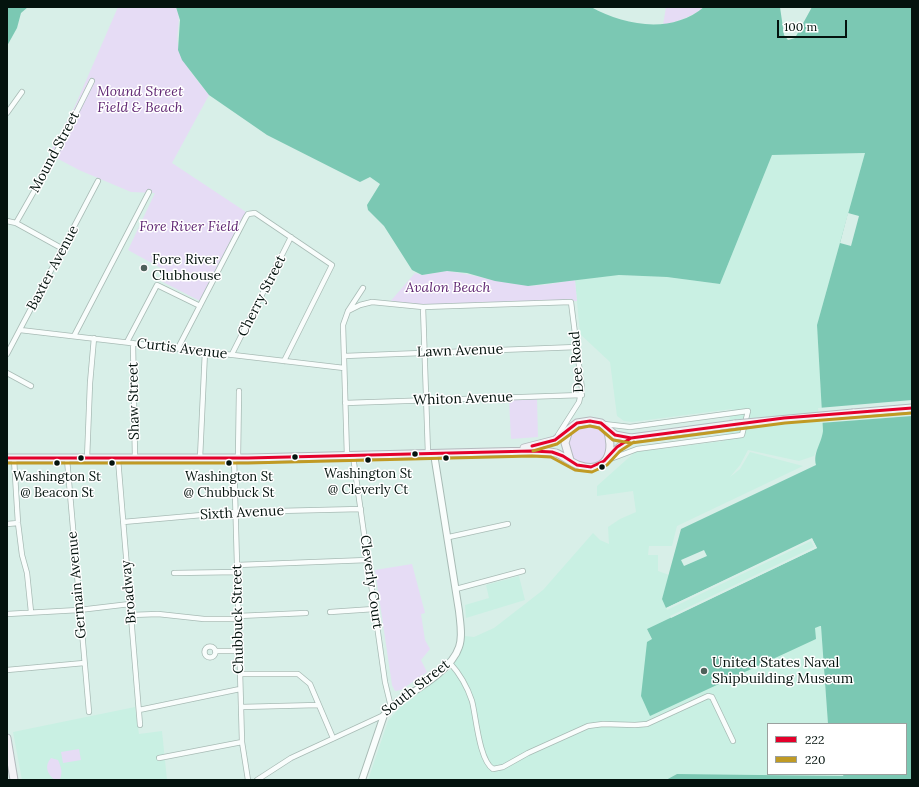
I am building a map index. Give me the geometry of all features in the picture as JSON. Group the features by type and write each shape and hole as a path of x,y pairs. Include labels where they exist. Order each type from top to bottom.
{"main road":[{"path":"506,451 540,445 555,440 577,423 584,421 594,421 603,425 615,435 631,438 735,424 912,408"},
{"path":"603,425 611,445 606,459"},
{"path":"569,430 565,444 570,460"},
{"path":"11,459 236,458 506,451 552,452 570,460 577,465 591,467 606,459 617,448 631,438"},
{"name":"South Street","path":"384,715 450,663 455,656 460,642 461,632 449,537 431,454"},
{"path":"362,780 384,715"},
{"path":"7,738 14,780"}],"street":[{"name":"Mound Street","path":"16,223 56,151 92,81"},
{"path":"7,113 22,92"},
{"name":"Baxter Avenue","path":"7,354 9,347 20,330 98,181"},
{"path":"74,336 149,192"},
{"path":"178,348 246,217 251,212 258,214 332,265 284,360"},
{"path":"7,222 16,223 63,249"},
{"name":"Cherry Street","path":"232,354 291,237"},
{"path":"127,342 157,285 200,306"},
{"path":"348,311 364,288"},
{"path":"348,311 360,305 372,302 423,307 426,401 431,454"},
{"name":"Dee Road","path":"423,307 571,302 582,395 555,440"},
{"name":"Cleverly Court","path":"348,311 343,325 345,403 350,456 361,509 385,682 391,708"},
{"name":"Curtis Avenue","path":"20,330 344,368"},
{"path":"88,459 90,383 94,338"},
{"name":"Shaw Street","path":"133,343 135,459"},
{"name":"Lawn Avenue","path":"344,356 577,347"},
{"path":"200,458 205,351"},
{"path":"7,373 31,386"},
{"name":"Chubbuck Street","path":"239,391 236,458 238,617 242,742 248,780"},
{"name":"Whiton Avenue","path":"345,403 582,395"},
{"path":"603,425 630,428 748,412 742,435 637,449 606,459"},
{"path":"11,459 22,554 27,573 31,612"},
{"name":"Germain Avenue","path":"67,459 89,712"},
{"name":"Broadway","path":"118,459 140,725"},
{"name":"Sixth Avenue","path":"123,522 236,512 361,509"},
{"path":"7,524 18,523"},
{"path":"449,537 508,524"},
{"path":"237,566 368,560"},
{"path":"456,589 523,571"},
{"path":"174,573 238,572"},
{"path":"7,614 79,610 130,604"},
{"path":"330,612 374,609"},
{"path":"131,615 158,614 204,619 306,613"},
{"path":"216,651 239,651"},
{"path":"7,670 84,663"},
{"path":"450,663 463,680 468,692 472,704 479,740 489,765 493,769 503,767 528,753 588,726 602,724 635,726 647,724 708,696 712,697 733,741"},
{"path":"240,674 298,674 310,684 333,738"},
{"path":"139,710 240,689"},
{"path":"241,707 318,705"},
{"name":"South Street","path":"257,780 291,758 384,715"},
{"path":"159,758 242,742"}],"shaded area":[{"path":"7,7 28,7 21,13 17,28 7,46"},
{"path":"176,7 591,7 618,19 648,24 663,24 678,21 691,16 704,7 780,7 784,35 788,40 795,38 812,7 912,7 912,780 666,780 677,774 843,776 907,775 907,723 828,723 821,626 815,628 816,639 650,716 641,696 647,642 652,639 647,629 817,548 812,539 666,608 662,599 681,529 816,465 816,452 823,431 817,325 865,153 772,155 720,284 667,277 619,275 528,286 495,281 467,273 447,271 422,275 412,270 384,226 368,210 367,205 380,184 370,177 360,182 267,135 209,95 182,60 178,50 180,20"},
{"path":"865,153 817,325 823,431 821,441 814,456 799,461 748,450 740,465 730,477 740,469 750,452 803,466 677,526 672,546 649,546 648,555 658,555 658,571 669,575 662,599 812,538 817,548 647,629 652,640 821,626 828,723 767,723 767,775 844,776 677,774 666,780 368,780 388,721 402,705 450,670 460,653 465,636 474,637 494,628 543,590 593,533 600,540 609,544 608,527 620,519 636,512 633,491 597,496 597,486 635,452 724,441 732,409 632,422 624,421 617,416 610,362 580,334 575,280 619,275 667,277 720,284 772,155"},
{"path":"519,576 525,600 466,618 465,605 489,598 486,585"},
{"path":"135,707 139,734 162,731 167,780 22,780 13,732"}],"green space":[{"name":"Mound Street Field & Beach","path":"118,7 176,7 179,17 178,44 180,52 190,71 209,95 172,163 246,212 200,301 161,281 166,271 128,250 155,193 131,192 79,170 49,154 75,106"},
{"path":"666,7 704,7 690,16 663,25"},
{"name":"Avalon Beach","path":"447,271 516,284 544,285 575,280 577,301 423,307 388,304 415,273 422,275"},
{"path":"537,399 538,437 511,439 509,400"},
{"path":"588,424 596,426 602,430 606,436 608,444 606,452 602,458 596,462 588,464 580,462 574,458 570,452 568,444 570,436 574,430 580,426"},
{"path":"412,564 425,613 421,614 425,640 430,649 421,660 427,672 401,690 395,691 392,685 375,570"},
{"path":"79,749 81,760 63,763 61,752"},
{"path":"51,758 58,760 61,770 60,779 55,780 48,773 47,767"}],"pier":[{"path":"848,213 859,216 851,246 840,243"},
{"path":"912,400 912,416 820,423 818,408"},
{"path":"812,538 817,548 671,618 670,616 814,547 811,541 667,610 666,608"},
{"path":"704,550 707,556 684,566 681,560"}],"transit line":[{"name":"222","path":"532,446 555,440 577,423 590,421 601,423 615,435 631,438 784,418 912,408"},
{"name":"220","path":"533,451 557,444 579,428 590,426 599,428 613,440 631,443 785,423 912,413"},
{"name":"222","path":"7,458 248,458 532,451 552,452 563,456 577,465 591,467 604,461 617,447 631,438"},
{"name":"220","path":"7,463 248,463 532,456 551,457 575,470 592,472 607,465 620,451 634,442"}],"place":[{"name":"Fore River Clubhouse","path":"144,268"},
{"name":"Washington St @ Cleverly Ct","path":"368,460"},
{"name":"Washington St @ Beacon St","path":"57,463"},
{"name":"Washington St @ Chubbuck St","path":"229,463"},
{"name":"United States Naval Shipbuilding Museum","path":"704,671"}],"park label":[{"name":"Fore River Field","path":"189,227"}]}
